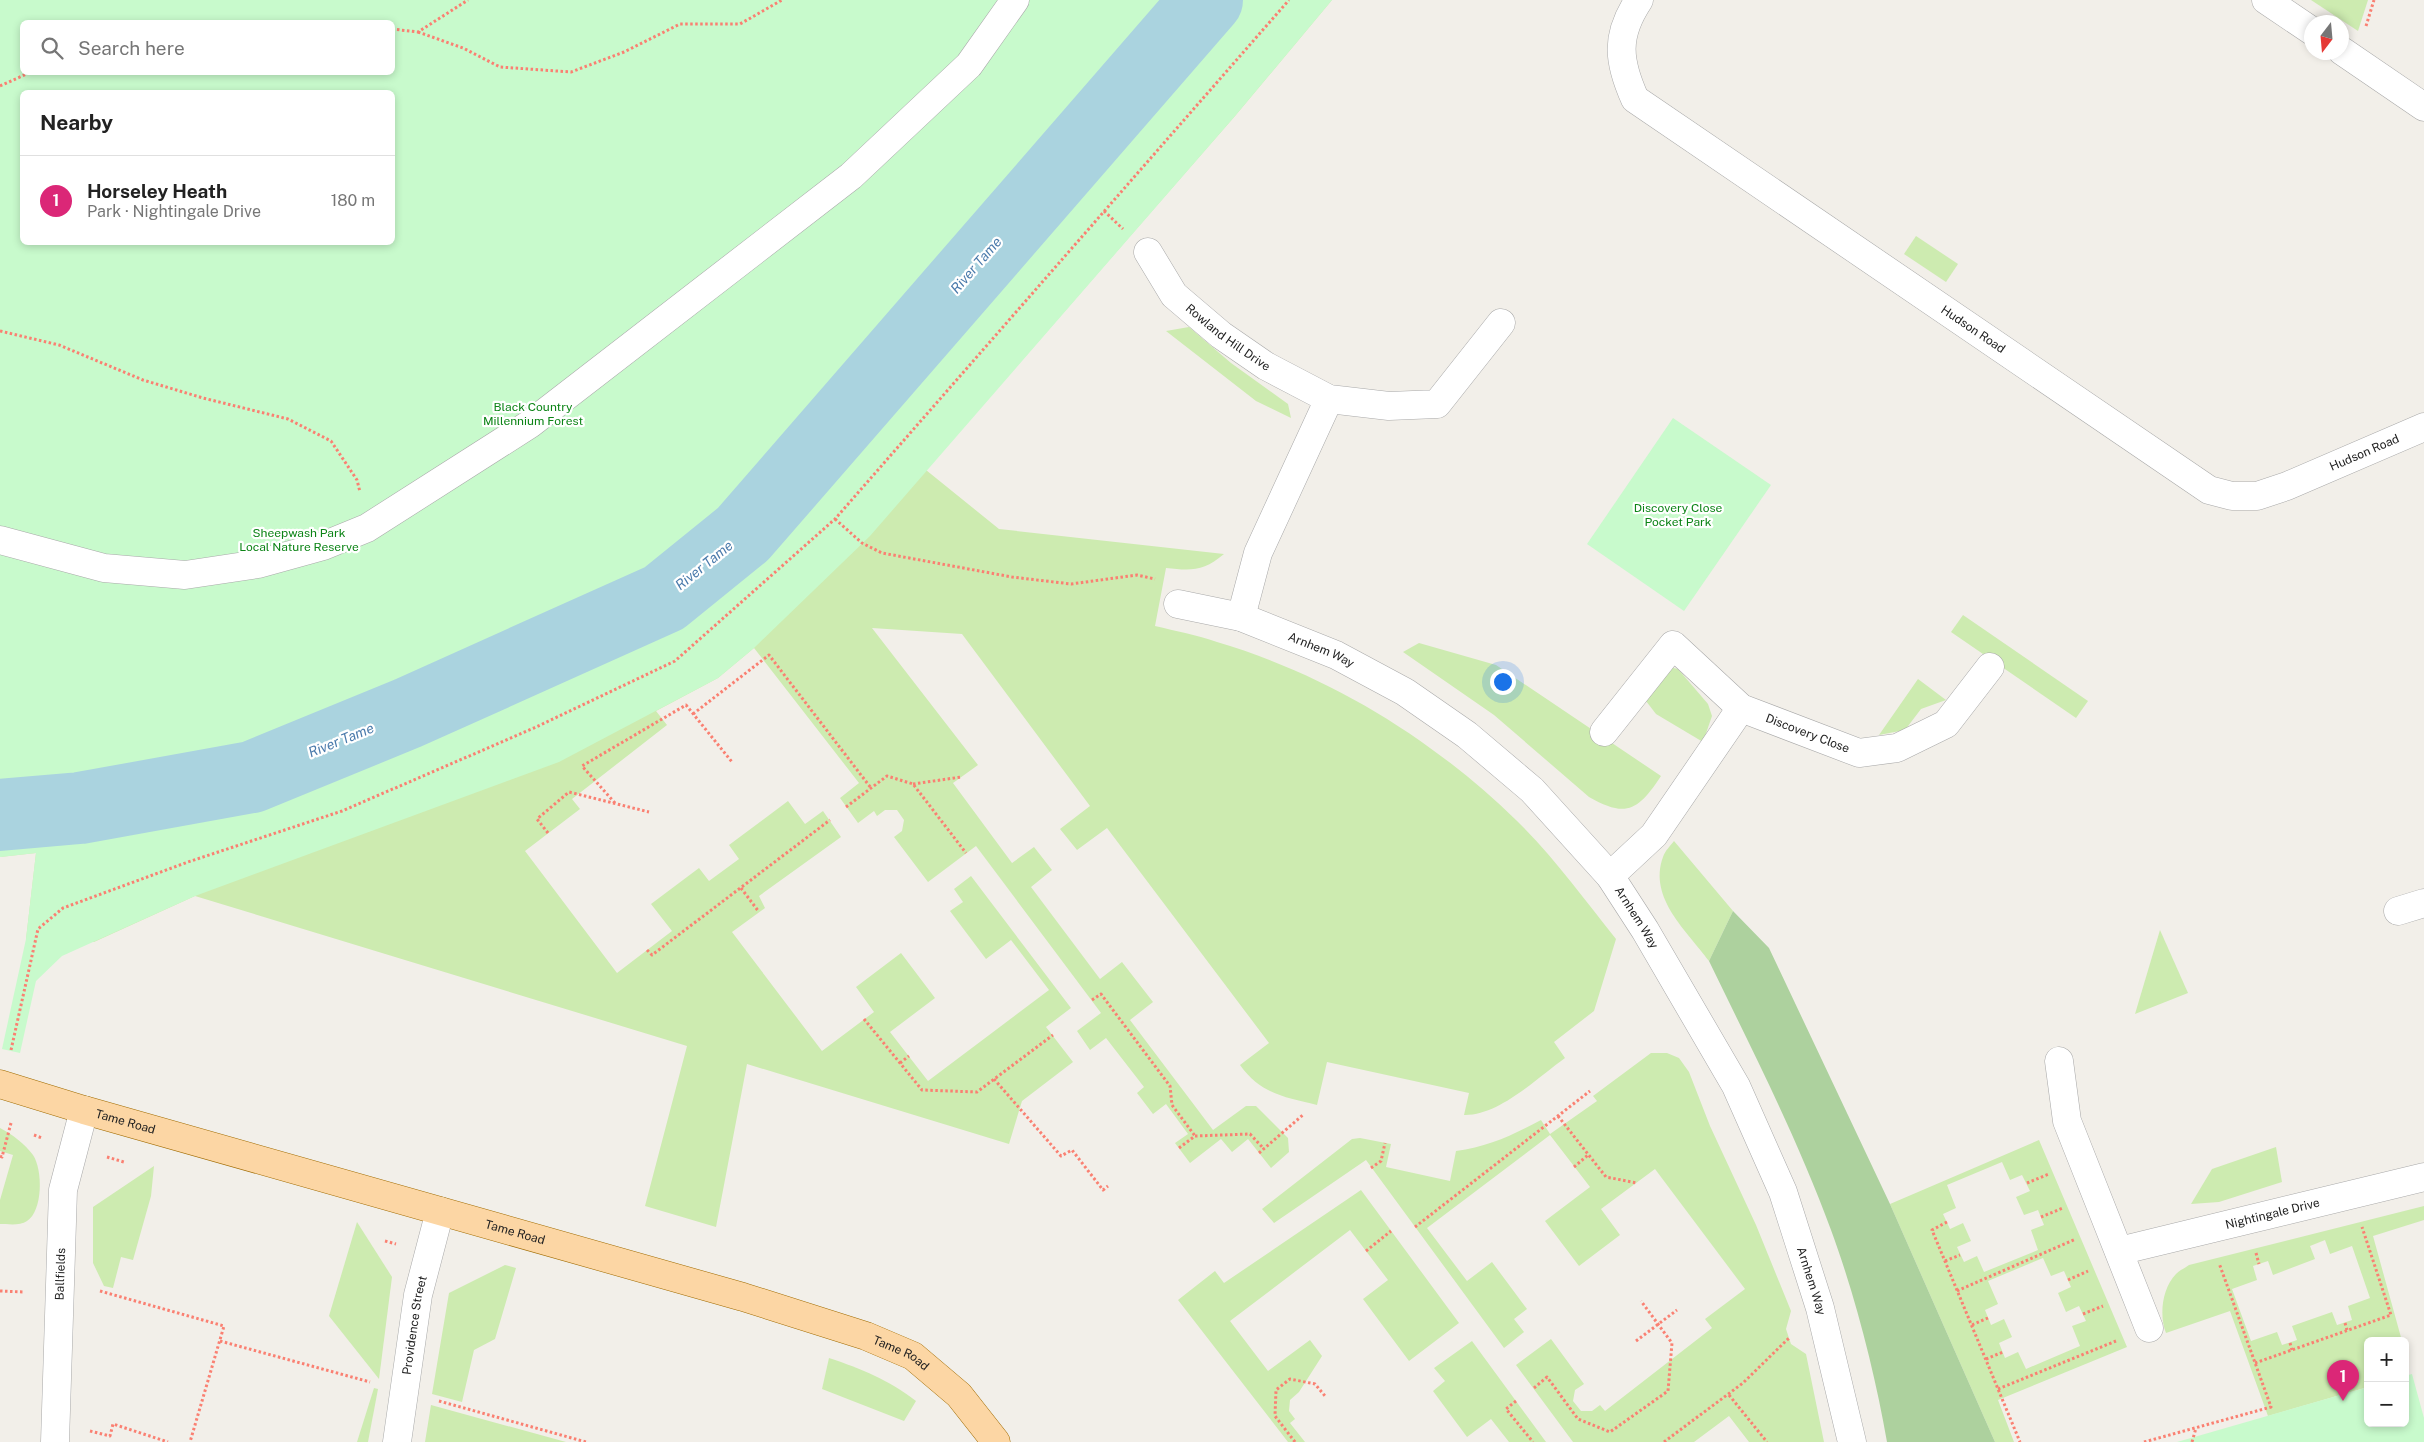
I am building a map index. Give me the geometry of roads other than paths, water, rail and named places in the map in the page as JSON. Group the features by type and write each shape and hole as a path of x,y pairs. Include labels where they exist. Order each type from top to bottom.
{"main road":[{"name":"Tame Road","path":"2,1084 84,1110 743,1297 866,1336 913,1356 959,1395 996,1442"}],"street":[{"path":"0,540 104,568 185,575 258,564 323,546 366,528 530,424 851,176 968,65 1015,0"},
{"name":"Hudson Road","path":"1639,0 1627,17 1622,44 1623,72 1635,99 2209,490 2232,496 2257,496 2287,486 2424,427"},
{"path":"2266,0 2304,26"},
{"path":"2349,56 2424,107"},
{"name":"Rowland Hill Drive","path":"1148,252 1174,295 1221,335 1266,366 1329,399 1389,406 1437,404 1501,323"},
{"path":"1240,617 1258,553 1329,399"},
{"name":"Arnhem Way","path":"1178,604 1240,617 1336,655 1405,692 1467,735 1532,790 1610,876 1646,930 1736,1086 1783,1192 1820,1308 1852,1442"},
{"name":"Discovery Close","path":"1604,732 1673,645 1741,708 1859,754 1897,748 1946,724 1990,667"},
{"path":"1610,876 1654,835 1741,708"},
{"path":"2398,912 2424,903"},
{"path":"2059,1062 2067,1121 2149,1328"},
{"name":"Ballfields","path":"55,1442 63,1190 84,1110"},
{"name":"Nightingale Drive","path":"2120,1251 2424,1177"},
{"name":"Providence Street","path":"396,1442 418,1295 440,1211"}],"waterway":[{"name":"River Tame","path":"0,815 80,808 252,777 408,713 664,598 743,534 1207,0"}],"place":[{"name":"Horseley Heath","path":"2343,1401"}],"park label":[{"name":"Black Country Millennium Forest","path":"533,414"},
{"name":"Discovery Close Pocket Park","path":"1678,515"},
{"name":"Sheepwash Park Local Nature Reserve","path":"299,540"}]}
